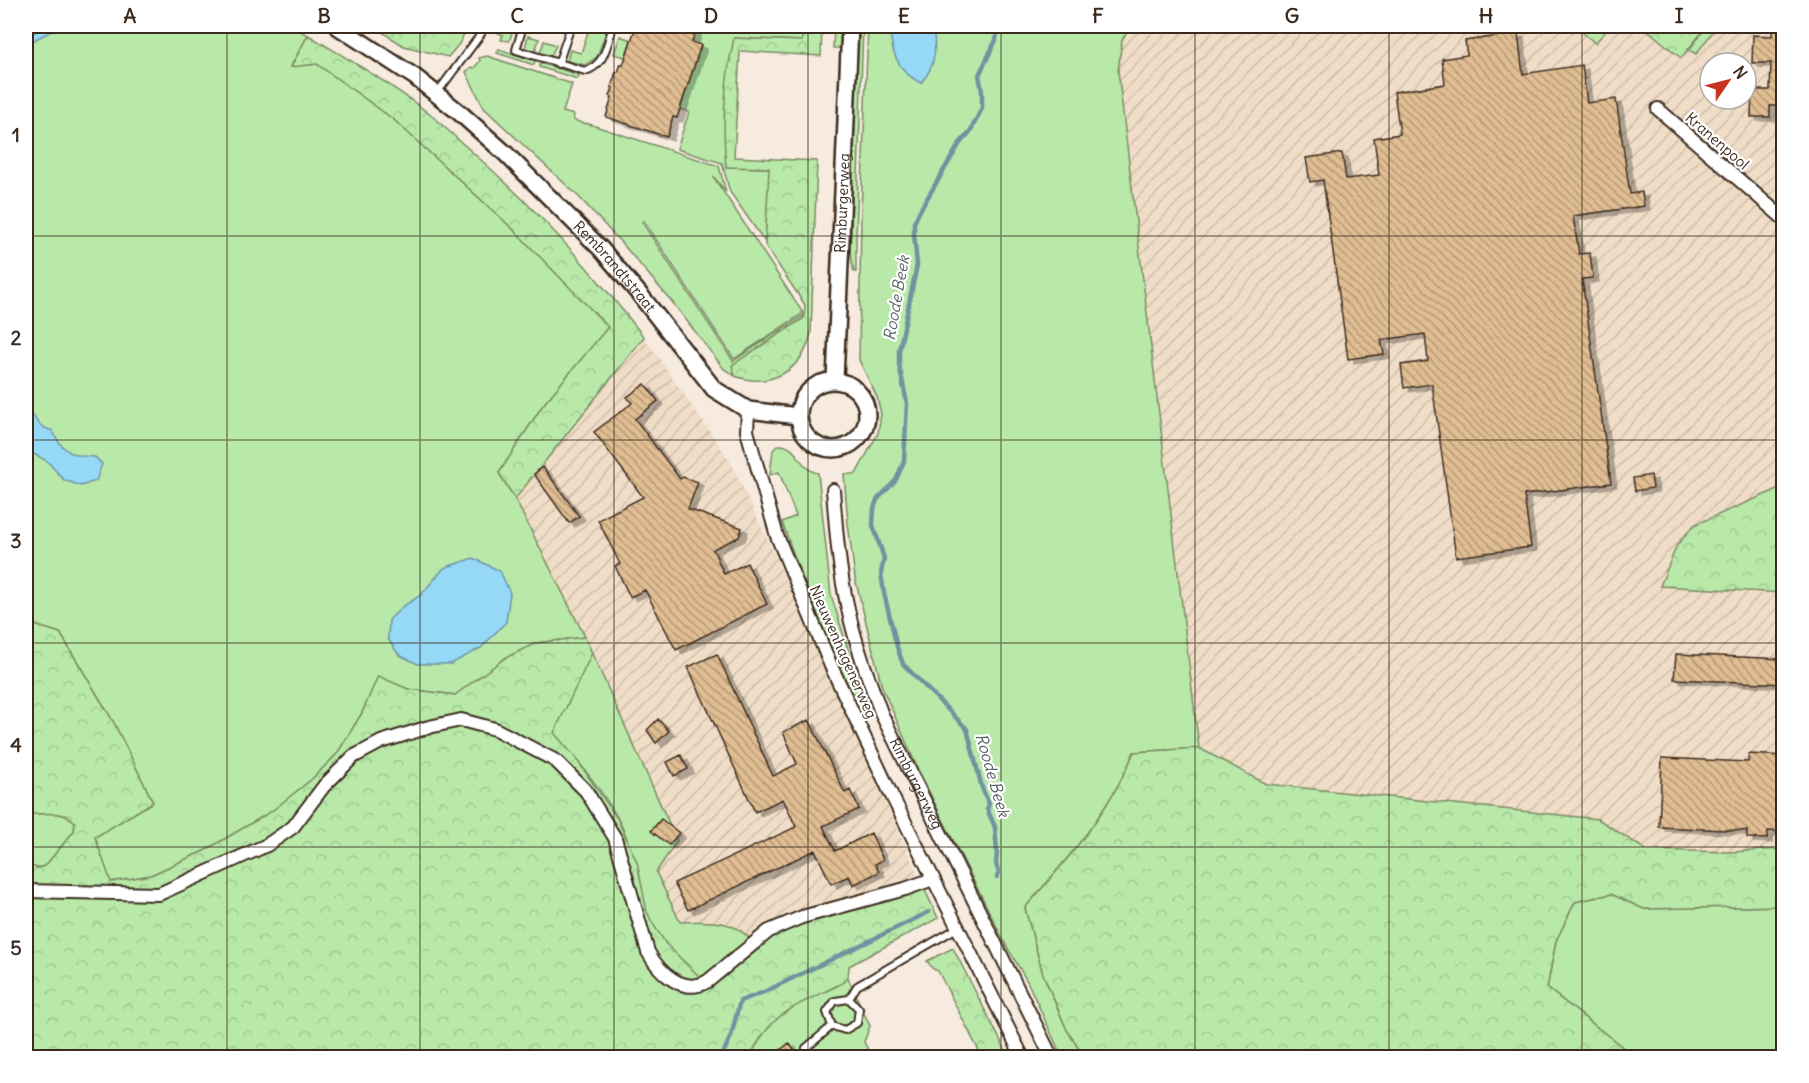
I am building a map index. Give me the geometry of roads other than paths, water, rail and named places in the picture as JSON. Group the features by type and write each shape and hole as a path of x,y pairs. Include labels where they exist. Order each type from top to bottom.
{"street":[{"name":"Rembrandtstraat","path":"338,26 415,77 505,153 568,214 634,288 714,389 748,410 798,416"},
{"name":"Rimburgerweg","path":"835,380 850,26"},
{"name":"Kranenpool","path":"1658,108 1784,219"},
{"path":"835,380 850,385 862,397 867,420 861,435 841,449 816,445 803,433 798,416 799,407 808,390 825,381 835,380"},
{"name":"Nieuwenhagenerweg","path":"748,410 747,431 777,536 831,666 933,879 1023,1058"},
{"name":"Rimburgerweg","path":"833,490 837,545 848,610 863,664 882,715 1052,1058"},
{"path":"26,891 159,894 267,845 293,827 324,786 353,757 381,742 461,720 495,729 556,761 586,791 615,838 648,952 656,967 669,978 688,986 700,986 708,981 769,931 802,917 905,889 933,879"}],"lane":[{"path":"437,94 481,34 478,26"},
{"path":"524,26 516,50 585,71 602,61 613,26"},
{"path":"558,64 571,26"},
{"path":"849,999 857,986 959,927"},
{"path":"849,999 859,1009 857,1023 845,1030 832,1026 827,1012 835,1000 849,999"},
{"path":"806,1048 832,1026"}],"water":[{"path":"48,26 72,26 48,33 26,46 26,36"},
{"path":"891,26 933,26 935,42 933,62 921,83 906,73 897,59 892,43"},
{"path":"26,413 33,415 41,426 53,431 65,449 81,456 95,457 102,464 96,481 81,486 64,480 47,461 26,450"},
{"path":"473,558 500,571 510,593 506,622 481,648 451,664 418,664 399,655 388,639 389,620 402,607 421,595 444,568"}],"waterway":[{"name":"Roode Beek","path":"997,877 999,873 996,864 995,827 987,809 989,804 982,788 967,729 903,664 884,593 881,573 884,558 873,525 877,500 896,480 904,461 907,403 899,365 899,351 917,265 914,223 960,143 970,132 982,108 979,75 996,40 998,26"},
{"name":"Roode Beek","path":"721,1058 731,1036 740,1001 764,992 929,912"}]}
